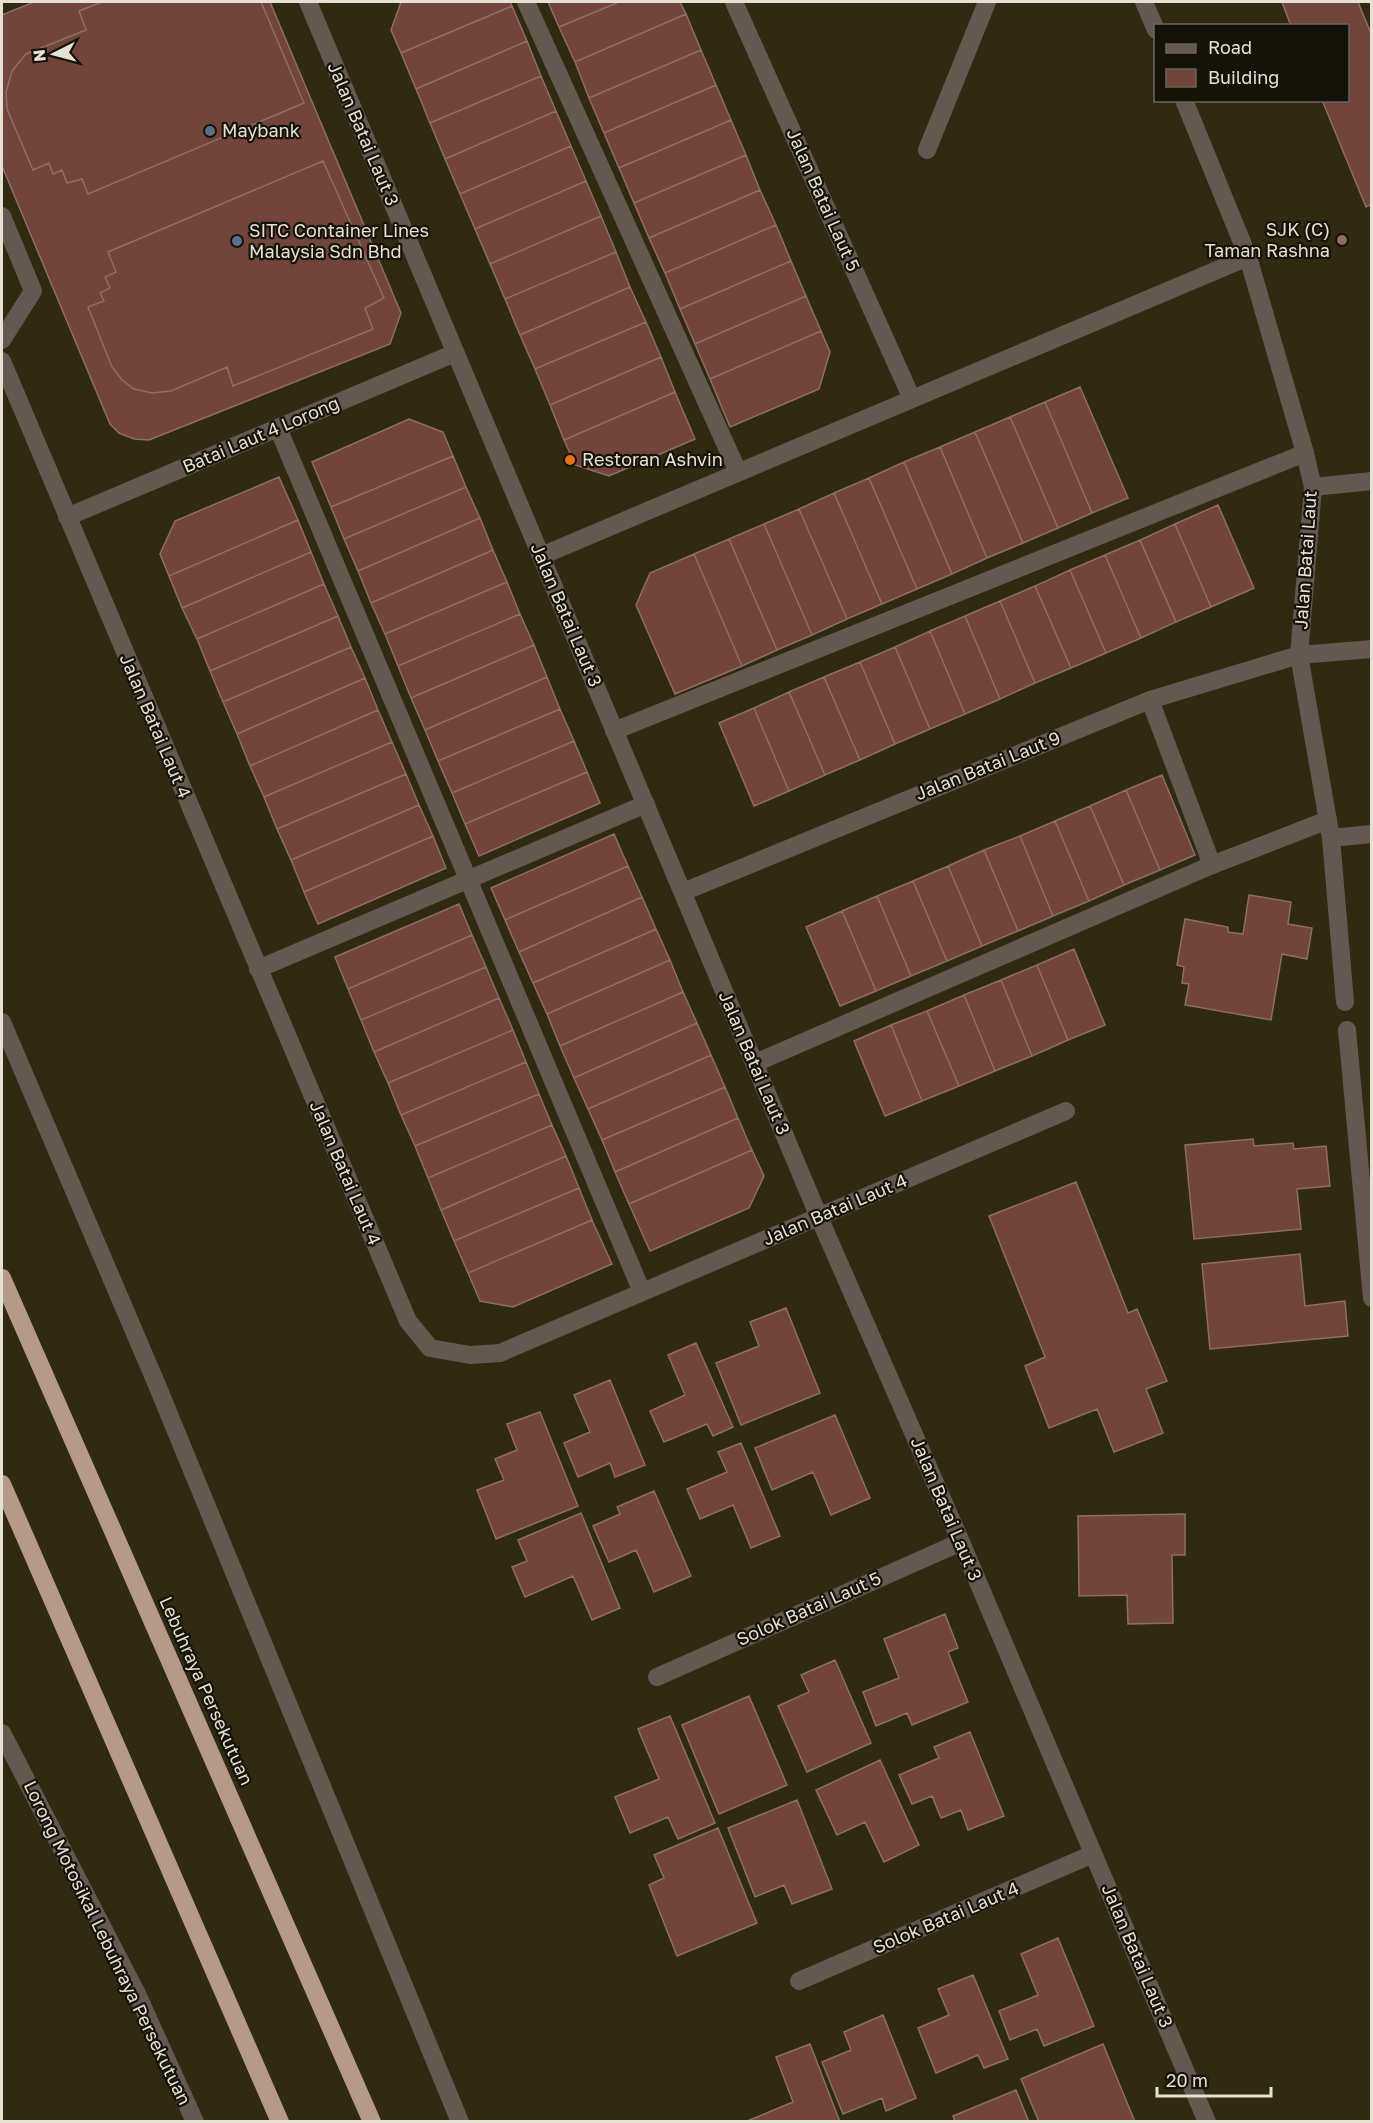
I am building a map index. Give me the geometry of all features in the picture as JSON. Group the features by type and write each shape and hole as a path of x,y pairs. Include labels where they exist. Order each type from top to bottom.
{"highway":[{"name":"Lebuhraya Persekutuan","path":"2,1278 372,2121"},
{"path":"2,1484 280,2121"}],"street":[{"name":"Jalan Batai Laut 3","path":"309,2 819,1217 961,1542 1207,2121"},
{"path":"526,2 738,472"},
{"name":"Jalan Batai Laut 5","path":"734,2 912,399"},
{"path":"927,150 987,2"},
{"path":"1144,2 1154,27"},
{"name":"Jalan Batai Laut","path":"1185,102 1248,257 1313,487 1299,655 1330,829 1345,1002"},
{"path":"2,216 33,291 2,340"},
{"path":"541,556 1248,257"},
{"name":"Batai Laut 4 Lorong","path":"67,517 456,353"},
{"name":"Jalan Batai Laut 4","path":"2,361 408,1322 430,1348 470,1355 500,1353 1066,1112"},
{"path":"278,428 642,1292"},
{"path":"614,731 1305,453"},
{"path":"1313,487 1371,481"},
{"name":"Jalan Batai Laut 9","path":"683,892 1150,700 1299,655 1371,650"},
{"path":"1150,700 1212,865"},
{"path":"258,969 646,804"},
{"path":"754,1063 1212,865 1330,829 1371,834"},
{"path":"2,1022 157,1385 460,2121"},
{"path":"1347,1030 1371,1298"},
{"name":"Solok Batai Laut 5","path":"657,1677 961,1542"},
{"name":"Lorong Motosikal Lebuhraya Persekutuan","path":"2,1733 137,1994 195,2121"},
{"name":"Solok Batai Laut 4","path":"799,1981 1093,1854"}],"building":[{"path":"34,2 270,2 401,313 390,344 149,440 134,439 119,433 110,424 2,166 2,15"},
{"path":"102,2 261,2 304,103 88,194 82,179 67,183 62,170 53,174 49,163 33,170 7,109 6,92 12,71 26,54 86,30 79,11"},
{"path":"401,2 510,2 512,6 401,53 391,30"},
{"path":"548,2 619,2 559,27"},
{"path":"619,2 680,2 686,14 575,62 559,27"},
{"path":"1282,2 1358,2 1372,36 1372,204 1366,207 1323,102 1349,102 1349,24 1290,24"},
{"path":"512,6 527,41 416,89 401,53"},
{"path":"686,14 701,50 589,98 575,62"},
{"path":"527,41 541,76 430,123 416,89"},
{"path":"701,50 716,85 604,133 589,98"},
{"path":"541,76 556,111 445,159 430,123"},
{"path":"716,85 731,120 619,168 604,133"},
{"path":"556,111 571,146 460,194 445,159"},
{"path":"731,120 746,155 634,203 619,168"},
{"path":"571,146 586,181 475,229 460,194"},
{"path":"746,155 760,190 649,238 634,203"},
{"path":"323,161 384,298 365,308 373,329 233,386 227,367 171,391 152,393 134,389 122,380 112,367 88,307 104,301 100,293 110,288 105,277 116,272 108,252"},
{"path":"586,181 601,216 490,264 475,229"},
{"path":"760,190 776,225 665,273 649,238"},
{"path":"601,216 616,252 505,299 490,264"},
{"path":"776,225 791,261 680,309 665,273"},
{"path":"616,252 630,287 520,335 505,299"},
{"path":"791,261 806,296 695,344 680,309"},
{"path":"630,287 646,322 535,369 520,335"},
{"path":"806,296 821,331 710,379 695,344"},
{"path":"646,322 661,357 550,405 535,369"},
{"path":"821,331 830,352 819,389 730,427 710,379"},
{"path":"661,357 675,392 564,440 550,405"},
{"path":"1080,387 1128,498 1092,513 1045,402"},
{"path":"675,392 695,439 609,476 575,465 564,440"},
{"path":"1045,402 1092,513 1058,528 1010,417"},
{"path":"1010,417 1058,528 1023,543 975,432"},
{"path":"409,419 443,432 453,456 331,507 312,462"},
{"path":"975,432 1023,543 987,558 940,447"},
{"path":"940,447 987,558 952,574 904,462"},
{"path":"453,456 466,487 344,539 331,507"},
{"path":"904,462 952,574 917,589 869,478"},
{"path":"279,477 298,520 169,576 160,554 175,521"},
{"path":"869,478 917,589 882,604 834,493"},
{"path":"466,487 480,518 358,571 344,539"},
{"path":"834,493 882,604 847,619 799,509"},
{"path":"1218,505 1254,588 1211,607 1175,524"},
{"path":"799,509 847,619 812,635 764,524"},
{"path":"480,518 493,550 371,603 358,571"},
{"path":"298,520 311,552 182,608 169,576"},
{"path":"764,524 812,635 777,650 729,539"},
{"path":"1175,524 1211,607 1176,622 1140,540"},
{"path":"729,539 777,650 742,666 694,554"},
{"path":"1140,540 1176,622 1141,638 1105,555"},
{"path":"493,550 507,582 385,634 371,603"},
{"path":"311,552 324,584 197,639 182,608"},
{"path":"694,554 742,666 675,694 636,605 650,573"},
{"path":"1105,555 1141,638 1106,653 1070,570"},
{"path":"1070,570 1106,653 1071,668 1035,586"},
{"path":"507,582 520,614 398,666 385,634"},
{"path":"324,584 338,616 210,671 197,639"},
{"path":"1035,586 1071,668 1035,683 1000,601"},
{"path":"1000,601 1035,683 1000,699 965,616"},
{"path":"520,614 534,645 411,698 398,666"},
{"path":"338,616 351,647 223,702 210,671"},
{"path":"965,616 1000,699 965,714 930,631"},
{"path":"930,631 965,714 930,729 895,647"},
{"path":"534,645 547,677 425,730 411,698"},
{"path":"351,647 365,678 237,734 223,702"},
{"path":"895,647 930,729 895,744 860,662"},
{"path":"860,662 895,744 860,760 824,677"},
{"path":"547,677 560,709 438,761 425,730"},
{"path":"824,677 860,760 825,775 789,692"},
{"path":"365,678 378,710 250,766 237,734"},
{"path":"789,692 825,775 789,791 754,708"},
{"path":"754,708 789,791 754,806 719,723"},
{"path":"560,709 574,741 452,793 438,761"},
{"path":"378,710 392,742 264,797 250,766"},
{"path":"574,741 587,772 465,824 452,793"},
{"path":"392,742 406,774 277,829 264,797"},
{"path":"587,772 600,803 479,856 465,824"},
{"path":"406,774 419,805 291,860 277,829"},
{"path":"1162,775 1195,855 1160,870 1126,790"},
{"path":"1126,790 1160,870 1124,885 1090,806"},
{"path":"419,805 433,836 304,892 291,860"},
{"path":"1090,806 1124,885 1089,901 1055,821"},
{"path":"1055,821 1089,901 1053,916 1020,836"},
{"path":"614,834 628,866 505,920 491,888"},
{"path":"433,836 446,868 318,924 304,892"},
{"path":"1020,836 1053,916 1018,931 984,850"},
{"path":"984,850 1018,931 982,946 948,866"},
{"path":"628,866 642,897 519,952 505,920"},
{"path":"948,866 982,946 947,961 913,881"},
{"path":"913,881 947,961 911,976 877,896"},
{"path":"1249,895 1291,902 1288,924 1312,928 1307,959 1282,954 1271,1020 1185,1005 1189,984 1182,983 1184,967 1177,965 1185,919 1228,927 1228,932 1243,934"},
{"path":"877,896 911,976 876,991 842,911"},
{"path":"642,897 656,929 533,983 519,952"},
{"path":"459,904 472,935 348,989 335,957"},
{"path":"842,911 876,991 840,1006 806,927"},
{"path":"656,929 670,960 547,1014 533,983"},
{"path":"472,935 486,967 361,1020 348,989"},
{"path":"1074,949 1105,1025 1068,1040 1037,965"},
{"path":"670,960 683,992 560,1046 547,1014"},
{"path":"1037,965 1068,1040 1032,1056 1001,980"},
{"path":"486,967 499,998 374,1052 361,1020"},
{"path":"1001,980 1032,1056 995,1071 964,995"},
{"path":"683,992 697,1023 574,1078 560,1046"},
{"path":"964,995 995,1071 959,1086 927,1011"},
{"path":"499,998 513,1030 388,1083 374,1052"},
{"path":"927,1011 959,1086 922,1101 891,1025"},
{"path":"697,1023 711,1055 588,1109 574,1078"},
{"path":"891,1025 922,1101 885,1116 854,1041"},
{"path":"513,1030 526,1062 401,1115 388,1083"},
{"path":"711,1055 725,1087 602,1140 588,1109"},
{"path":"526,1062 539,1094 415,1146 401,1115"},
{"path":"725,1087 738,1118 615,1172 602,1140"},
{"path":"539,1094 552,1125 428,1178 415,1146"},
{"path":"738,1118 752,1150 629,1204 615,1172"},
{"path":"552,1125 566,1156 441,1210 428,1178"},
{"path":"1253,1139 1254,1146 1293,1143 1294,1149 1326,1146 1330,1186 1297,1189 1301,1229 1194,1239 1185,1145"},
{"path":"752,1150 764,1176 749,1208 650,1251 629,1204"},
{"path":"566,1156 579,1188 454,1241 441,1210"},
{"path":"1076,1182 1128,1313 1137,1309 1167,1381 1146,1389 1163,1433 1114,1452 1097,1409 1049,1428 1025,1366 1045,1357 989,1216"},
{"path":"579,1188 592,1220 468,1273 454,1241"},
{"path":"592,1220 612,1264 513,1307 480,1301 468,1273"},
{"path":"1300,1254 1305,1306 1345,1301 1348,1336 1210,1349 1202,1264"},
{"path":"786,1308 820,1393 741,1425 716,1363 759,1346 750,1322"},
{"path":"696,1343 733,1427 713,1436 707,1424 664,1442 650,1411 685,1395 668,1355"},
{"path":"610,1380 645,1465 615,1477 610,1463 578,1477 564,1443 590,1432 574,1395"},
{"path":"540,1412 578,1506 496,1539 477,1490 504,1480 495,1459 517,1450 507,1424"},
{"path":"835,1415 870,1498 831,1515 813,1472 772,1490 755,1448"},
{"path":"741,1443 780,1536 751,1548 733,1505 700,1519 687,1489 727,1472 718,1452"},
{"path":"654,1491 691,1576 654,1592 636,1550 609,1562 593,1526 620,1514 617,1507"},
{"path":"581,1513 620,1608 592,1620 573,1576 525,1597 512,1567 527,1561 518,1540"},
{"path":"1185,1514 1185,1555 1172,1555 1173,1623 1128,1624 1127,1595 1079,1596 1078,1516"},
{"path":"945,1614 958,1648 948,1652 968,1702 912,1725 907,1713 876,1726 863,1692 899,1678 884,1639"},
{"path":"835,1660 871,1743 807,1772 778,1706 809,1692 801,1675"},
{"path":"749,1696 787,1785 719,1814 682,1725"},
{"path":"670,1716 715,1823 678,1839 668,1817 630,1833 615,1797 659,1779 638,1729"},
{"path":"970,1732 1004,1816 968,1830 961,1810 941,1818 932,1796 912,1804 899,1775 939,1758 934,1747"},
{"path":"880,1760 919,1845 884,1862 865,1822 837,1835 816,1790"},
{"path":"797,1800 832,1889 792,1904 784,1885 755,1897 728,1828"},
{"path":"718,1828 757,1923 677,1956 649,1885 664,1878 654,1855"},
{"path":"1058,1938 1094,2026 1044,2046 1037,2029 1010,2040 999,2011 1038,1995 1021,1954"},
{"path":"973,1975 1008,2059 984,2068 978,2055 936,2073 918,2028 949,2015 938,1989"},
{"path":"883,2015 916,2098 886,2111 882,2098 843,2114 822,2062 851,2050 844,2032"},
{"path":"810,2044 840,2122 745,2122 793,2102 776,2057"},
{"path":"1103,2044 1135,2122 1039,2122 1021,2079"},
{"path":"1016,2090 1029,2122 955,2122 953,2116"}],"place":[{"name":"Maybank","path":"210,131"},
{"name":"SJK (C) Taman Rashna","path":"1342,240"},
{"name":"SITC Container Lines Malaysia Sdn Bhd","path":"237,241"},
{"name":"Restoran Ashvin","path":"570,460"}]}
